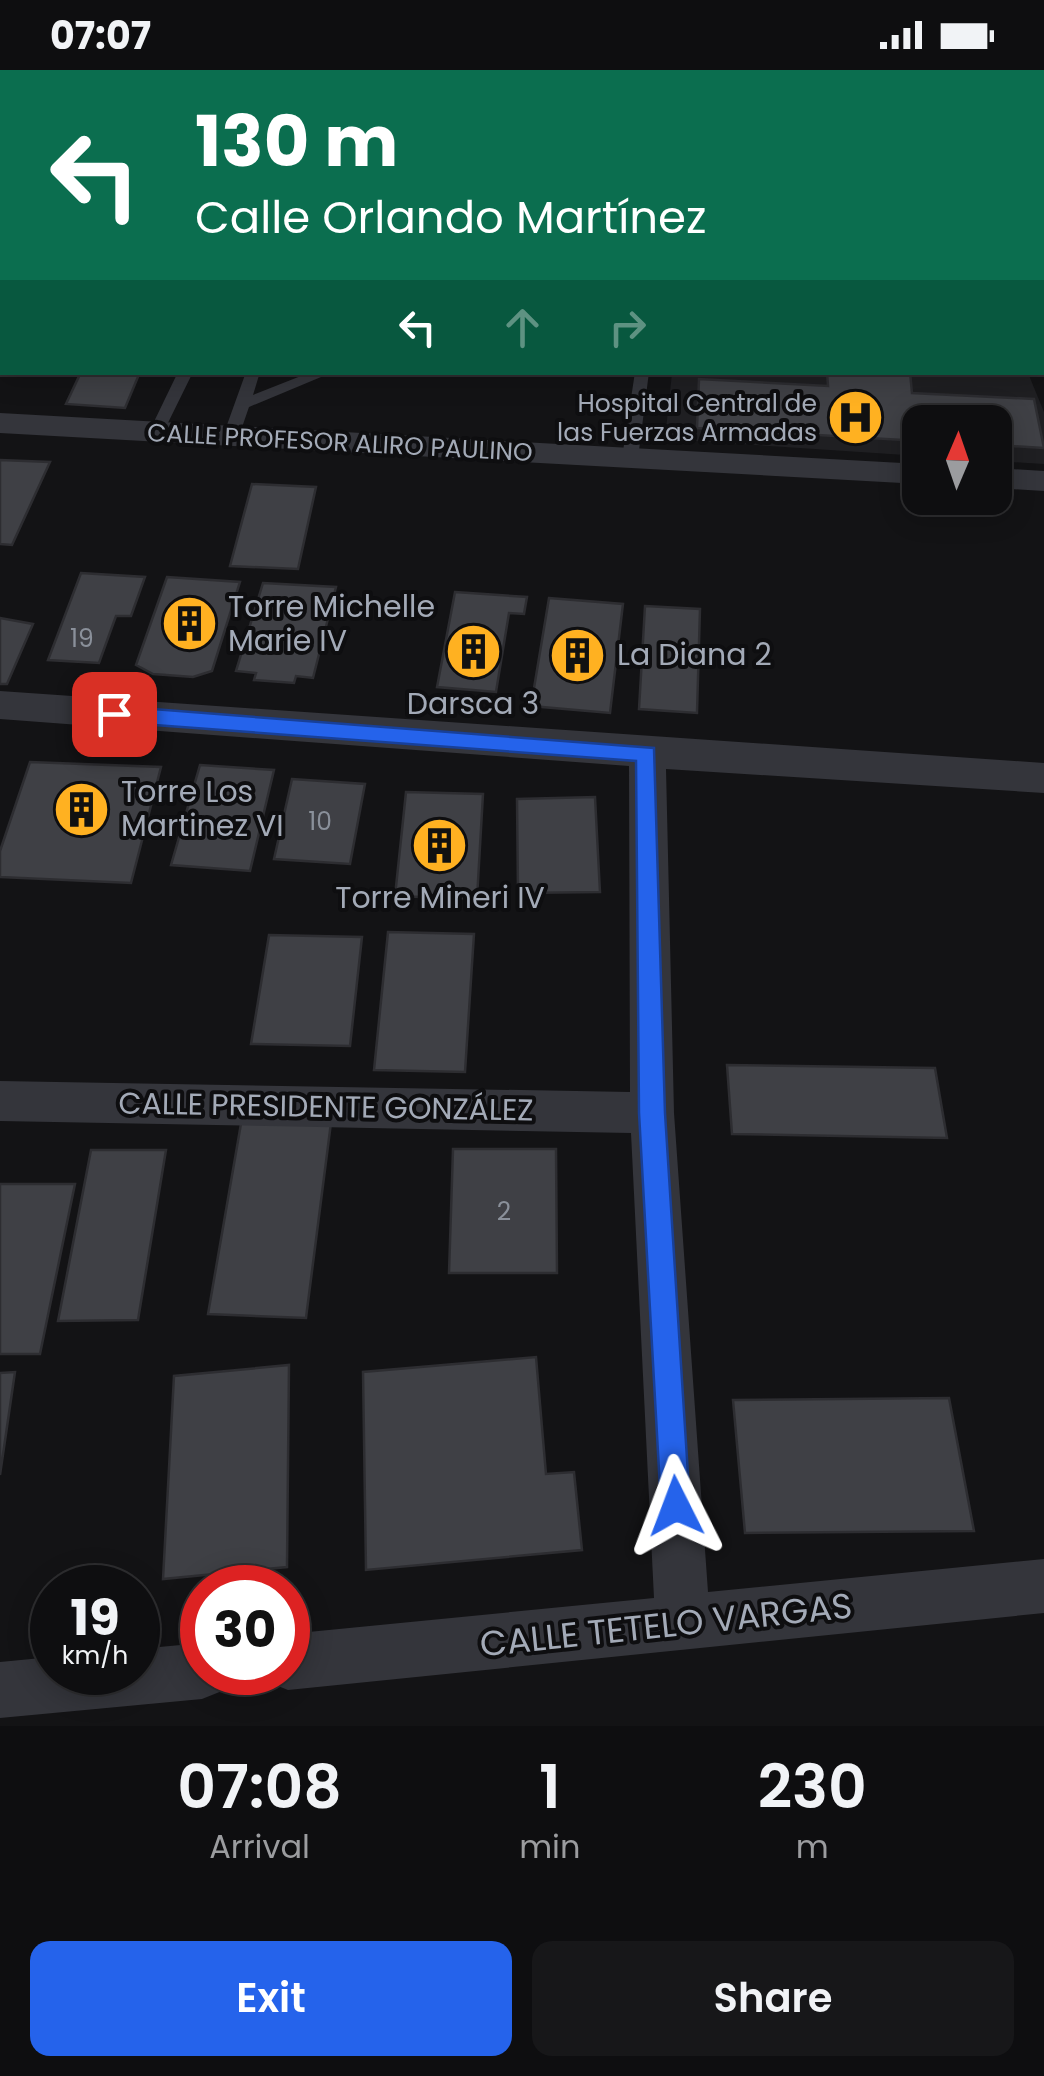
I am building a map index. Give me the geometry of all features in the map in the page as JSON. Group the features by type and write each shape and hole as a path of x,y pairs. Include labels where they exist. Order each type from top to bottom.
{"street":[{"name":"CALLE PROFESOR ALIRO PAULINO","path":"0,423 902,473"},
{"path":"1012,479 1044,481"},
{"path":"0,705 647,754 1044,778"},
{"path":"647,754 652,1113 683,1624"},
{"name":"CALLE PRESIDENTE GONZÁLEZ","path":"0,1101 652,1113"},
{"name":"CALLE TETELO VARGAS","path":"310,1660 1044,1586"},
{"path":"0,1690 180,1672"}],"lane":[{"path":"157,432 185,375"},
{"path":"231,436 252,375"},
{"path":"242,404 318,375"},
{"path":"630,458 642,375"}],"shaded area":[{"name":"Hospital Central de las Fuerzas Armadas","path":"672,375 1029,375 1044,412 1044,464 1012,462 1012,405 902,405 902,455 665,439"}],"building":[{"path":"80,375 139,375 125,408 66,404"},
{"path":"80,375 139,375 125,408 66,404"},
{"path":"827,375 910,375 912,393 1034,399 1044,448 1012,446 1012,405 902,405 902,440 697,428 699,379 828,386"},
{"path":"0,460 50,462 12,545 0,544"},
{"path":"252,484 316,487 298,569 230,566"},
{"path":"81,573 145,577 131,616 116,616 99,663 48,660"},
{"name":"Torre Michelle Marie IV","path":"167,577 240,582 212,671 193,677 153,674 136,665"},
{"path":"263,583 336,587 313,678 296,676 294,683 254,680 256,673 236,671"},
{"name":"Darsca 3","path":"455,592 527,597 524,614 509,613 496,692 437,687"},
{"name":"La Diana 2","path":"549,598 623,604 610,713 531,706"},
{"path":"645,606 700,609 697,713 639,709"},
{"path":"0,618 33,624 7,684 0,684"},
{"name":"Torre Los Martinez VI","path":"30,762 161,767 131,883 0,877 0,851"},
{"path":"200,765 274,770 250,871 171,865"},
{"path":"292,779 365,784 350,864 274,859"},
{"name":"Torre Mineri IV","path":"406,792 483,794 477,899 395,896"},
{"path":"595,797 600,892 518,893 517,799"},
{"path":"388,932 474,934 465,1072 374,1070"},
{"path":"269,935 362,937 350,1046 251,1044"},
{"path":"727,1065 935,1068 947,1138 732,1134"},
{"path":"243,1112 332,1115 306,1318 208,1314"},
{"path":"453,1149 556,1149 557,1273 449,1273"},
{"path":"91,1150 166,1150 138,1320 58,1321"},
{"path":"0,1184 75,1184 40,1354 0,1354"},
{"path":"536,1357 546,1474 574,1472 582,1550 366,1570 363,1372"},
{"path":"289,1365 287,1565 180,1565 180,1577 163,1579 174,1376"},
{"path":"15,1372 0,1475 0,1373"},
{"path":"949,1398 974,1531 745,1533 733,1400"}],"place":[{"name":"Hospital Central de las Fuerzas Armadas","path":"856,417"},
{"name":"Torre Michelle Marie IV","path":"189,624"},
{"name":"Darsca 3","path":"473,651"},
{"name":"La Diana 2","path":"578,655"},
{"name":"Torre Los Martinez VI","path":"82,809"},
{"name":"Torre Mineri IV","path":"440,845"}],"route":[{"path":"114,714 647,754 652,1113 676,1506"}]}
